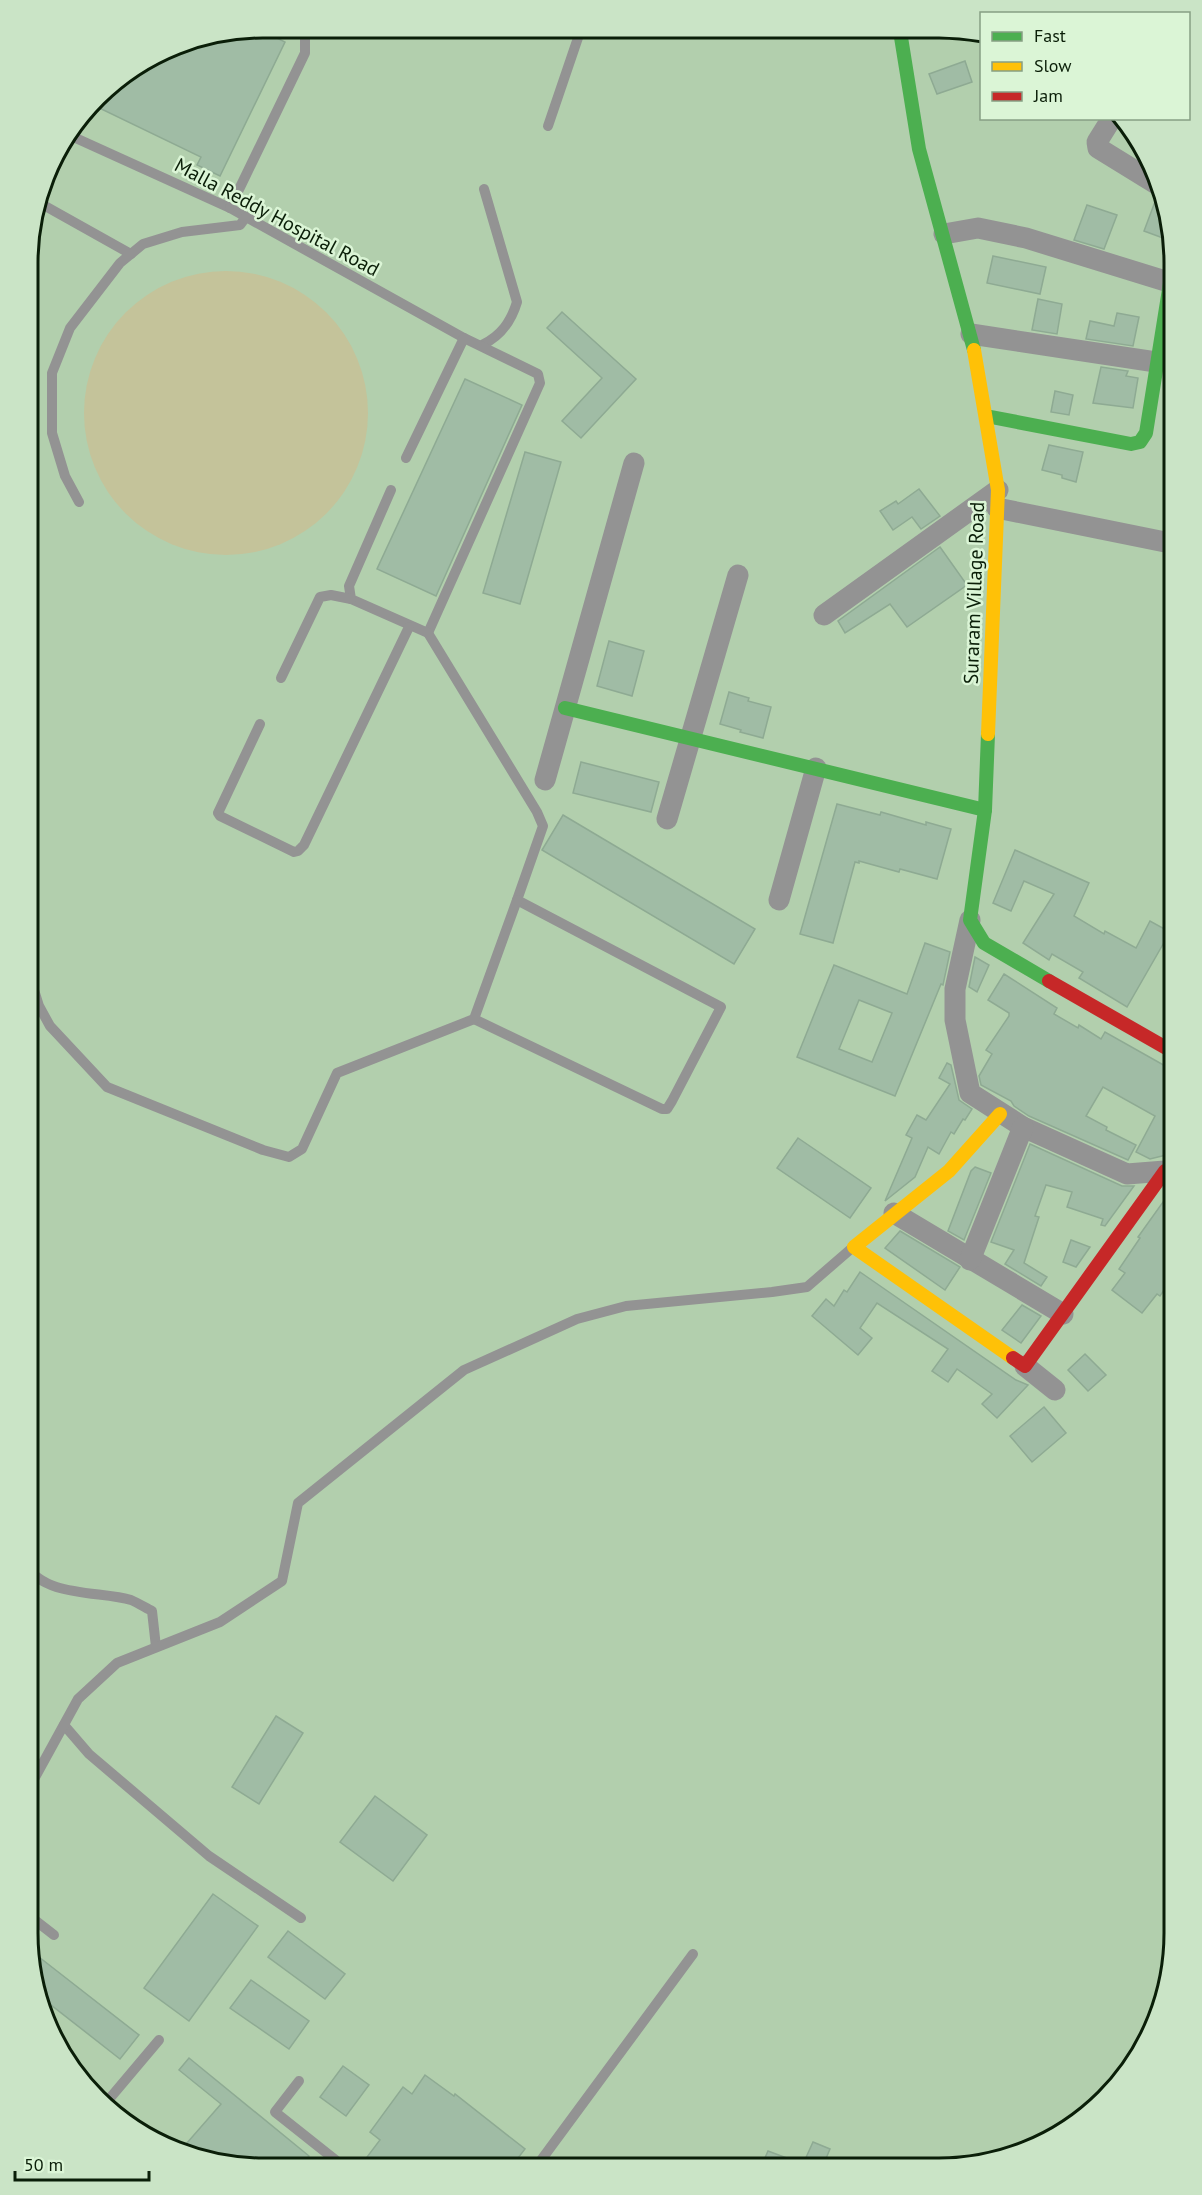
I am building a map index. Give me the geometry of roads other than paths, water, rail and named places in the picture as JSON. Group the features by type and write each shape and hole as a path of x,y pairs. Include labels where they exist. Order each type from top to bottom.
{"street":[{"name":"Suraram Village Road","path":"901,38 919,149 971,334 998,499 985,810 970,920"},
{"path":"1111,120 1097,142 1098,148 1148,179"},
{"path":"944,234 978,228 1016,236 1124,267 1164,281"},
{"path":"986,416 1105,440 1131,444 1140,442 1146,434 1164,323"},
{"path":"971,334 1156,362"},
{"path":"545,780 634,463"},
{"path":"824,615 998,499 1164,541"},
{"path":"667,819 738,575"},
{"path":"565,708 985,810"},
{"path":"779,900 816,768"},
{"path":"970,920 984,943 1164,1047"},
{"path":"970,920 955,989 955,1020 970,1093 1023,1127 1127,1174 1164,1174"},
{"path":"1000,1114 949,1171 854,1247 1025,1366 1055,1390"},
{"path":"970,1260 1023,1127"},
{"path":"1025,1366 1164,1182"},
{"path":"894,1213 1063,1314"}],"lane":[{"path":"230,208 306,53 305,38"},
{"path":"548,126 578,38"},
{"name":"Malla Reddy Hospital Road","path":"75,138 230,208 464,338 538,374 540,383 428,633"},
{"path":"482,345 492,340 506,327 512,318 517,302 484,189"},
{"path":"45,206 131,254"},
{"path":"79,502 65,476 52,433 52,373 70,328 113,272 143,244 182,232 240,225 246,218"},
{"path":"406,458 464,338"},
{"path":"351,599 349,586 391,490"},
{"path":"281,678 320,597 331,595 351,599 409,627 428,633 537,812 543,826 474,1019"},
{"path":"260,724 218,813 294,852 298,851 304,845 409,627"},
{"path":"38,1003 51,1026 107,1087 263,1150 289,1157 302,1149 337,1073 474,1019 662,1110 667,1109 721,1007 517,900"},
{"path":"38,1772 78,1699 117,1663 220,1622 282,1581 298,1503 464,1370 577,1319 626,1306 807,1287 854,1247"},
{"path":"38,1576 56,1588 132,1600 152,1611 156,1647"},
{"path":"64,1725 89,1754 209,1856 301,1918"},
{"path":"38,1923 54,1935"},
{"path":"544,2158 693,1954"},
{"path":"110,2098 159,2040"},
{"path":"299,2081 275,2112 333,2158"}]}
